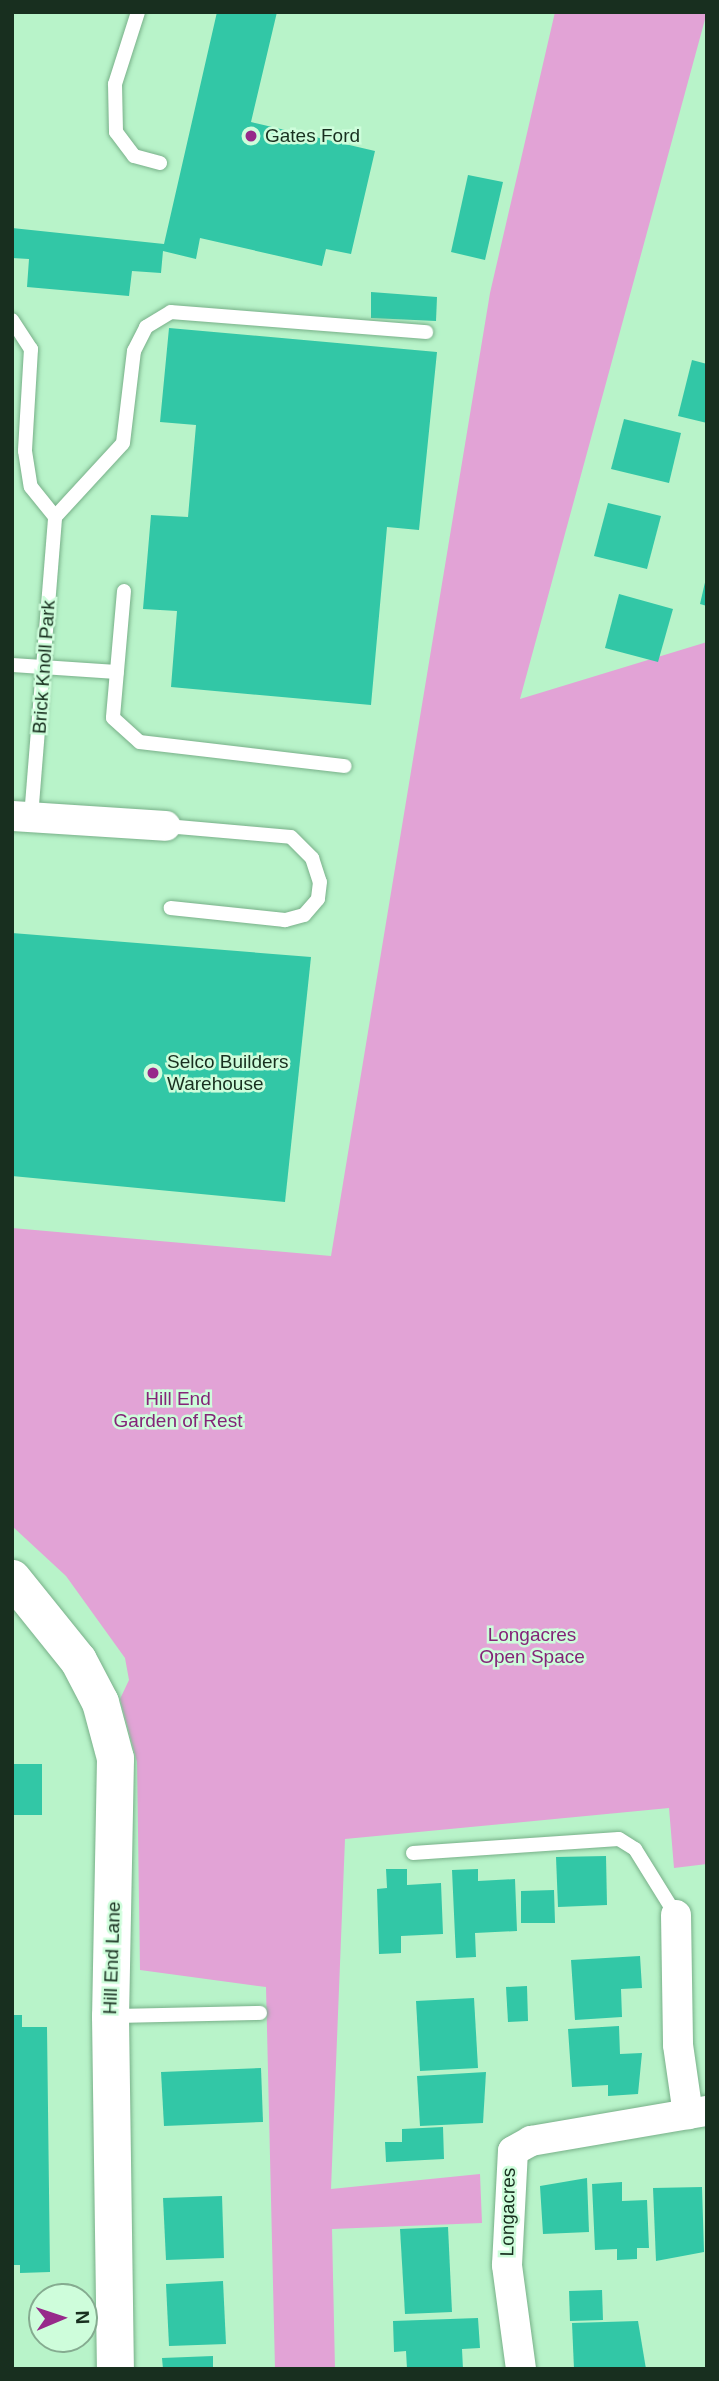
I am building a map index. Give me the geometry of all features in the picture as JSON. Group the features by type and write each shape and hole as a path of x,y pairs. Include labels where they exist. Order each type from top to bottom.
{"street":[{"name":"Brick Knoll Park","path":"22,817 166,825"},
{"name":"Hill End Lane","path":"12,1578 78,1660 110,1731 116,1800 110,2016 115,2369"},
{"name":"Longacres","path":"521,2369 507,2265 513,2151 531,2141 698,2112 678,2045 676,1915"}],"lane":[{"path":"138,12 115,84 116,132 134,156 160,163"},
{"path":"12,320 31,349 25,452 31,487 55,517 123,443 134,351 146,327 162,314 426,332"},
{"name":"Brick Knoll Park","path":"22,817 44,667 55,517"},
{"path":"124,591 113,718 140,743 345,766"},
{"path":"12,665 117,672"},
{"path":"166,825 291,837 312,858 320,882 318,899 304,915 285,920 171,908"},
{"path":"414,1853 619,1839 635,1849 676,1915"},
{"path":"110,2016 260,2013"}],"green space":[{"path":"555,12 707,12 520,699 707,642 707,1864 674,1868 669,1808 345,1839 331,2189 480,2174 482,2223 332,2229 335,2369 275,2369 266,1987 140,1970 137,1762 120,1699 129,1680 125,1658 66,1576 12,1526 12,1228 331,1256 490,293"}],"building":[{"name":"Gates Ford","path":"217,12 277,12 251,122 375,151 351,254 326,249 322,266 200,238 196,259 163,251 161,273 132,271 129,296 27,287 29,259 12,258 12,228 164,244"},
{"path":"468,175 503,182 485,260 451,252"},
{"path":"371,292 437,297 436,321 371,318"},
{"path":"169,328 437,352 419,530 387,527 371,705 171,687 177,611 143,609 151,515 188,517 196,425 160,422"},
{"path":"692,360 707,364 707,423 678,416"},
{"path":"624,419 681,433 669,483 611,469"},
{"path":"608,503 661,516 647,569 594,556"},
{"path":"707,579 707,606 700,604"},
{"path":"619,594 673,609 658,662 605,648"},
{"path":"12,933 311,957 285,1202 12,1176"},
{"path":"12,1764 42,1764 42,1815 12,1815"},
{"path":"606,1856 607,1905 558,1907 556,1857"},
{"path":"386,1869 407,1869 407,1885 441,1883 443,1934 401,1936 401,1953 379,1954 377,1889 387,1888"},
{"path":"478,1869 478,1881 515,1879 517,1931 475,1933 476,1957 456,1958 452,1870"},
{"path":"554,1890 555,1923 521,1923 521,1891"},
{"path":"640,1956 642,1988 621,1989 622,2017 575,2020 571,1960"},
{"path":"527,1986 528,2021 508,2022 506,1987"},
{"path":"474,1998 478,2068 420,2071 416,2001"},
{"path":"12,2015 22,2015 22,2027 47,2027 50,2272 20,2273 20,2265 12,2265"},
{"path":"619,2026 620,2054 642,2053 638,2094 608,2096 608,2085 572,2087 568,2029"},
{"path":"261,2068 263,2122 164,2126 161,2072"},
{"path":"486,2072 483,2123 420,2126 417,2076"},
{"path":"443,2127 444,2159 386,2162 385,2142 402,2142 402,2129"},
{"path":"587,2178 589,2232 543,2234 540,2186"},
{"path":"622,2182 622,2201 647,2200 649,2248 637,2248 637,2259 617,2260 617,2249 595,2250 592,2184"},
{"path":"702,2187 704,2252 656,2261 653,2188"},
{"path":"222,2196 224,2258 166,2260 163,2198"},
{"path":"448,2227 452,2312 405,2314 400,2229"},
{"path":"223,2281 226,2344 169,2346 166,2284"},
{"path":"602,2290 603,2320 570,2321 569,2291"},
{"path":"478,2318 480,2348 462,2349 463,2369 407,2369 406,2351 394,2352 393,2321"},
{"path":"638,2321 646,2369 574,2369 572,2323"},
{"path":"213,2356 213,2369 163,2369 162,2358"}],"place":[{"name":"Gates Ford","path":"251,136"},
{"name":"Selco Builders Warehouse","path":"153,1073"}],"park label":[{"name":"Hill End Garden of Rest","path":"178,1410"},
{"name":"Longacres Open Space","path":"532,1646"}]}
